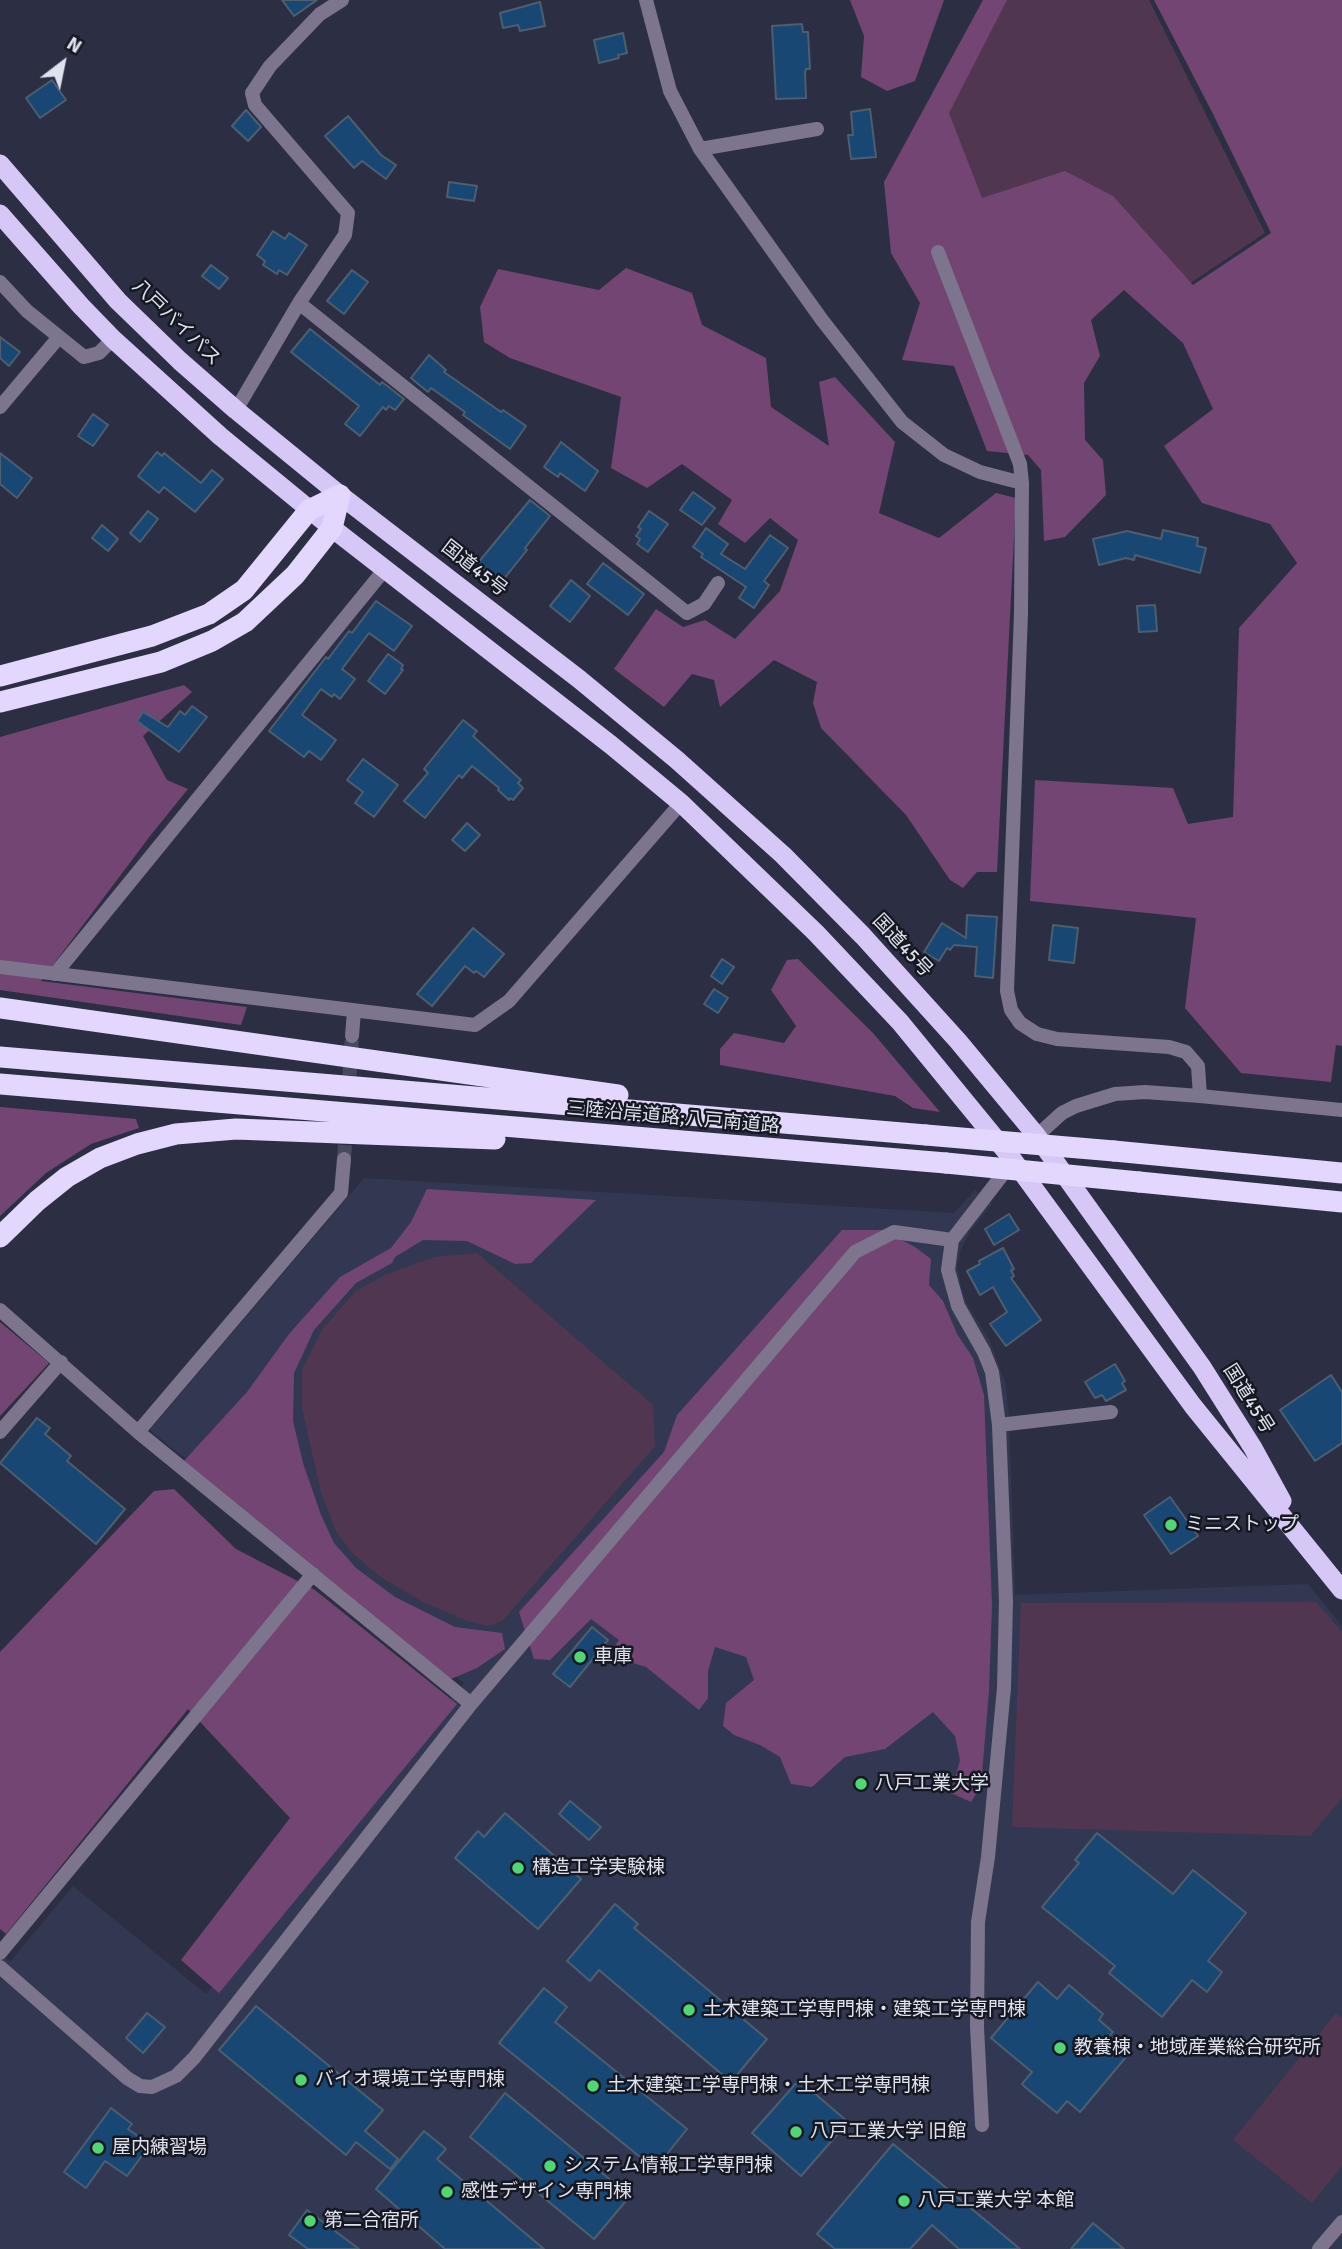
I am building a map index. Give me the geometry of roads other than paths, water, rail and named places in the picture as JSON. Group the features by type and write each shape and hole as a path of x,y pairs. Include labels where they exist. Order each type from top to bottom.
{"highway":[{"name":"八戸バイパス","path":"0,164 118,300 180,361 340,495"},
{"path":"0,214 80,306 113,339 220,436 332,528"},
{"path":"0,676 152,636 209,614 244,590 309,510 340,495"},
{"path":"0,702 161,662 212,641 245,622 295,575 332,528 340,495"},
{"name":"国道45号","path":"340,495 579,679 677,760 783,855 863,936 949,1031 1036,1135 1202,1367 1253,1448 1304,1542"},
{"name":"国道45号","path":"332,528 681,803 777,893 872,992 1013,1160 1193,1406 1342,1590"},
{"path":"0,1008 820,1125"},
{"name":"三陸沿岸道路;八戸南道路","path":"0,1057 820,1125 1342,1173"},
{"name":"三陸沿岸道路;八戸南道路","path":"0,1084 946,1163 1342,1202"},
{"path":"0,1237 37,1200 67,1177 100,1158 125,1148 176,1134 236,1129 466,1139 631,1138"}],"street":[{"path":"236,410 299,303 345,235 348,213 256,105 252,93 270,66 320,15 342,0"},
{"path":"646,0 670,91 699,149 822,320 902,422 944,455 980,472 1023,483"},
{"path":"699,149 817,129"},
{"path":"938,252 1020,464 1023,483 1007,991 1011,1010 1020,1023 1037,1034 1057,1039 1169,1047 1186,1052 1198,1066 1200,1096"},
{"path":"0,282 27,311 84,357 99,353 113,339"},
{"path":"299,303 687,613 704,604 719,583"},
{"path":"0,407 59,337"},
{"path":"55,974 385,569"},
{"path":"0,967 475,1026 509,1001 681,803"},
{"path":"352,1036 354,1011"},
{"path":"982,2125 977,2027 978,1922 988,1857 1004,1688 1006,1601 999,1425 992,1372 958,1306 948,1270 952,1240 1013,1160 1036,1135 1076,1106 1115,1094 1145,1092 1342,1110"},
{"path":"138,1432 341,1193 344,1159"},
{"path":"0,1966 127,2078 140,2086 152,2087 176,2076 194,2058 471,1704 855,1251 894,1232 952,1240"},
{"path":"0,1310 138,1432 471,1704"},
{"path":"0,1432 61,1362"},
{"path":"999,1425 1111,1412"},
{"path":"0,1953 313,1574"},
{"path":"1319,2249 1342,2222"}],"tunnel":[{"path":"344,1159 352,1036"}],"place":[{"name":"ミニストップ","path":"1171,1525"},
{"name":"車庫","path":"580,1657"},
{"name":"八戸工業大学","path":"861,1784"},
{"name":"構造工学実験棟","path":"518,1868"},
{"name":"土木建築工学専門棟・建築工学専門棟","path":"689,2010"},
{"name":"教養棟・地域産業総合研究所","path":"1060,2048"},
{"name":"バイオ環境工学専門棟","path":"301,2080"},
{"name":"土木建築工学専門棟・土木工学専門棟","path":"593,2086"},
{"name":"八戸工業大学 旧館","path":"796,2132"},
{"name":"屋内練習場","path":"98,2148"},
{"name":"システム情報工学専門棟","path":"550,2166"},
{"name":"感性デザイン専門棟","path":"447,2192"},
{"name":"八戸工業大学 本館","path":"904,2201"},
{"name":"第二合宿所","path":"310,2221"}]}
